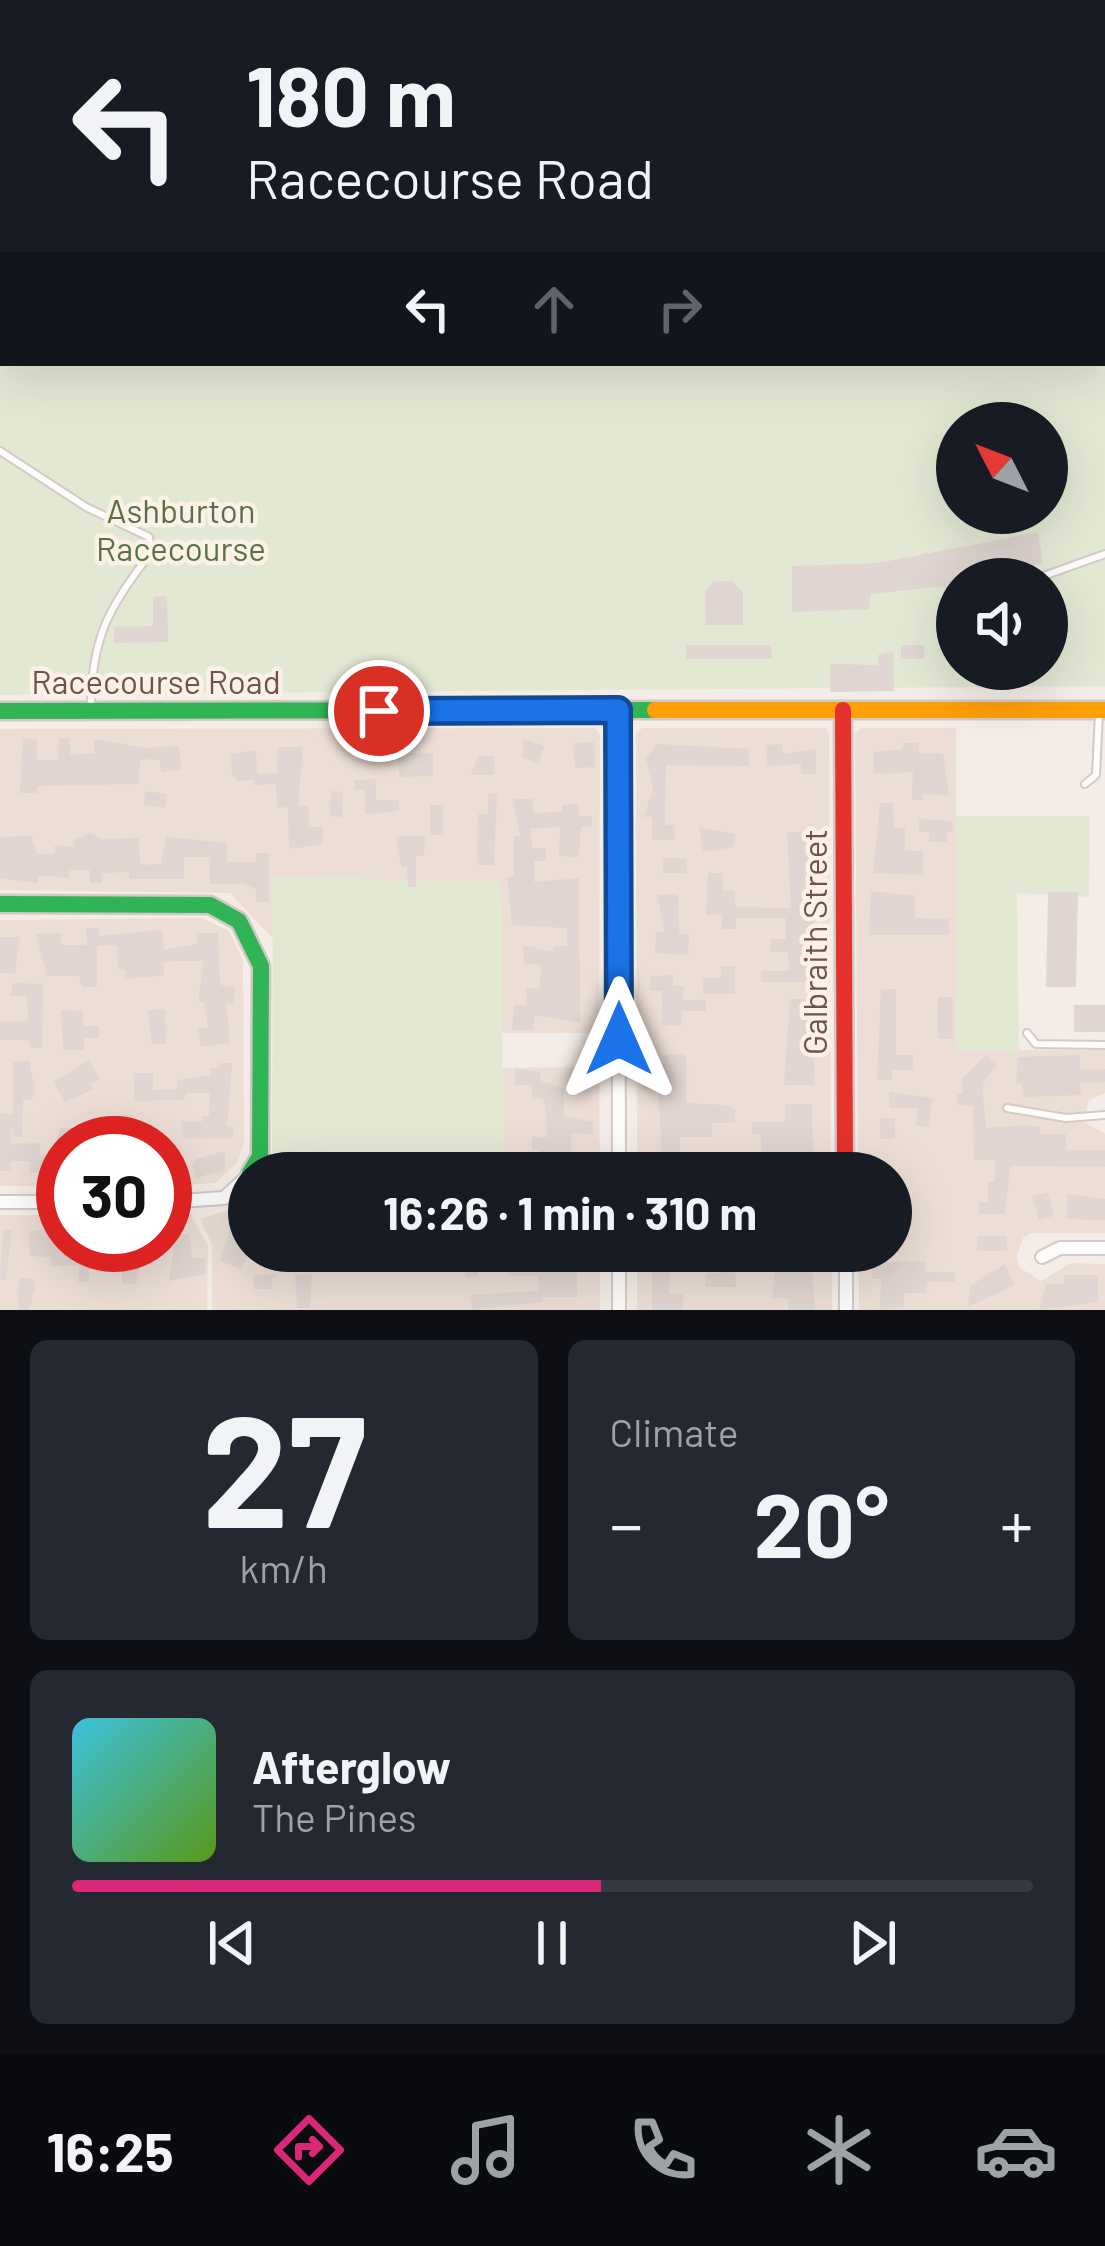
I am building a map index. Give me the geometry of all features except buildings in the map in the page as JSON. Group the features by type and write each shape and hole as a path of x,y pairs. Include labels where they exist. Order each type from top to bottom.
{"street":[{"path":"618,710 619,1152"},
{"name":"Galbraith Street","path":"843,710 845,1152"},
{"name":"Racecourse Road","path":"0,711 1102,710"},
{"path":"0,904 210,905 235,916 254,935 261,966 260,1152"},
{"path":"192,1200 228,1194"},
{"path":"0,1202 36,1202"},
{"path":"1042,1257 1060,1248 1105,1248"},
{"path":"619,1272 619,1310"},
{"path":"846,1272 846,1310"}],"lane":[{"path":"0,452 86,507 149,537 151,553 122,591 94,646 91,711"},
{"path":"1068,567 1105,554"},
{"path":"1085,784 1096,775 1102,710"},
{"path":"1027,1033 1036,1044 1105,1045"},
{"path":"1007,1108 1066,1118 1105,1114"}],"shaded area":[{"path":"595,728 600,735 599,1033 502,1033 501,882 273,877 276,942 230,893 0,890 0,729"},
{"path":"642,728 825,728 829,733 831,1152 637,1152 636,734"},
{"path":"861,728 956,728 956,1050 1105,1050 1105,1093 1089,1100 1084,1122 1105,1134 1105,1233 1032,1233 1023,1238 1017,1256 1019,1267 1041,1281 1071,1263 1105,1264 1105,1310 859,1310 859,1272 912,1272 912,1152 858,1152 855,733"},
{"path":"202,918 229,931 243,960 244,1142 241,1152 228,1152 228,1171 215,1183 192,1184 192,1116 36,1116 36,1186 0,1186 0,920"},
{"path":"599,1067 600,1152 503,1152 503,1068"},
{"path":"228,1210 228,1272 600,1272 600,1310 212,1310 212,1245 200,1219"},
{"path":"0,1215 36,1215 36,1272 192,1272 192,1216 208,1246 207,1310 0,1310"},
{"path":"637,1272 832,1272 832,1310 637,1310"}],"green space":[{"name":"Ashburton Racecourse","path":"0,366 1105,366 1105,686 1068,686 1068,558 936,558 936,687 0,695"},
{"path":"956,816 1090,816 1089,897 1017,893 1019,1051 956,1050"},
{"path":"273,877 501,881 503,1152 272,1152"}],"traffic: fast":[{"path":"0,711 655,710"},
{"path":"0,904 210,905 239,921 261,966 260,1152"}],"traffic: slow":[{"path":"655,710 1105,710"}],"traffic: jam":[{"path":"843,710 845,1152"}],"route":[{"path":"379,711 618,710 619,1039"}]}
